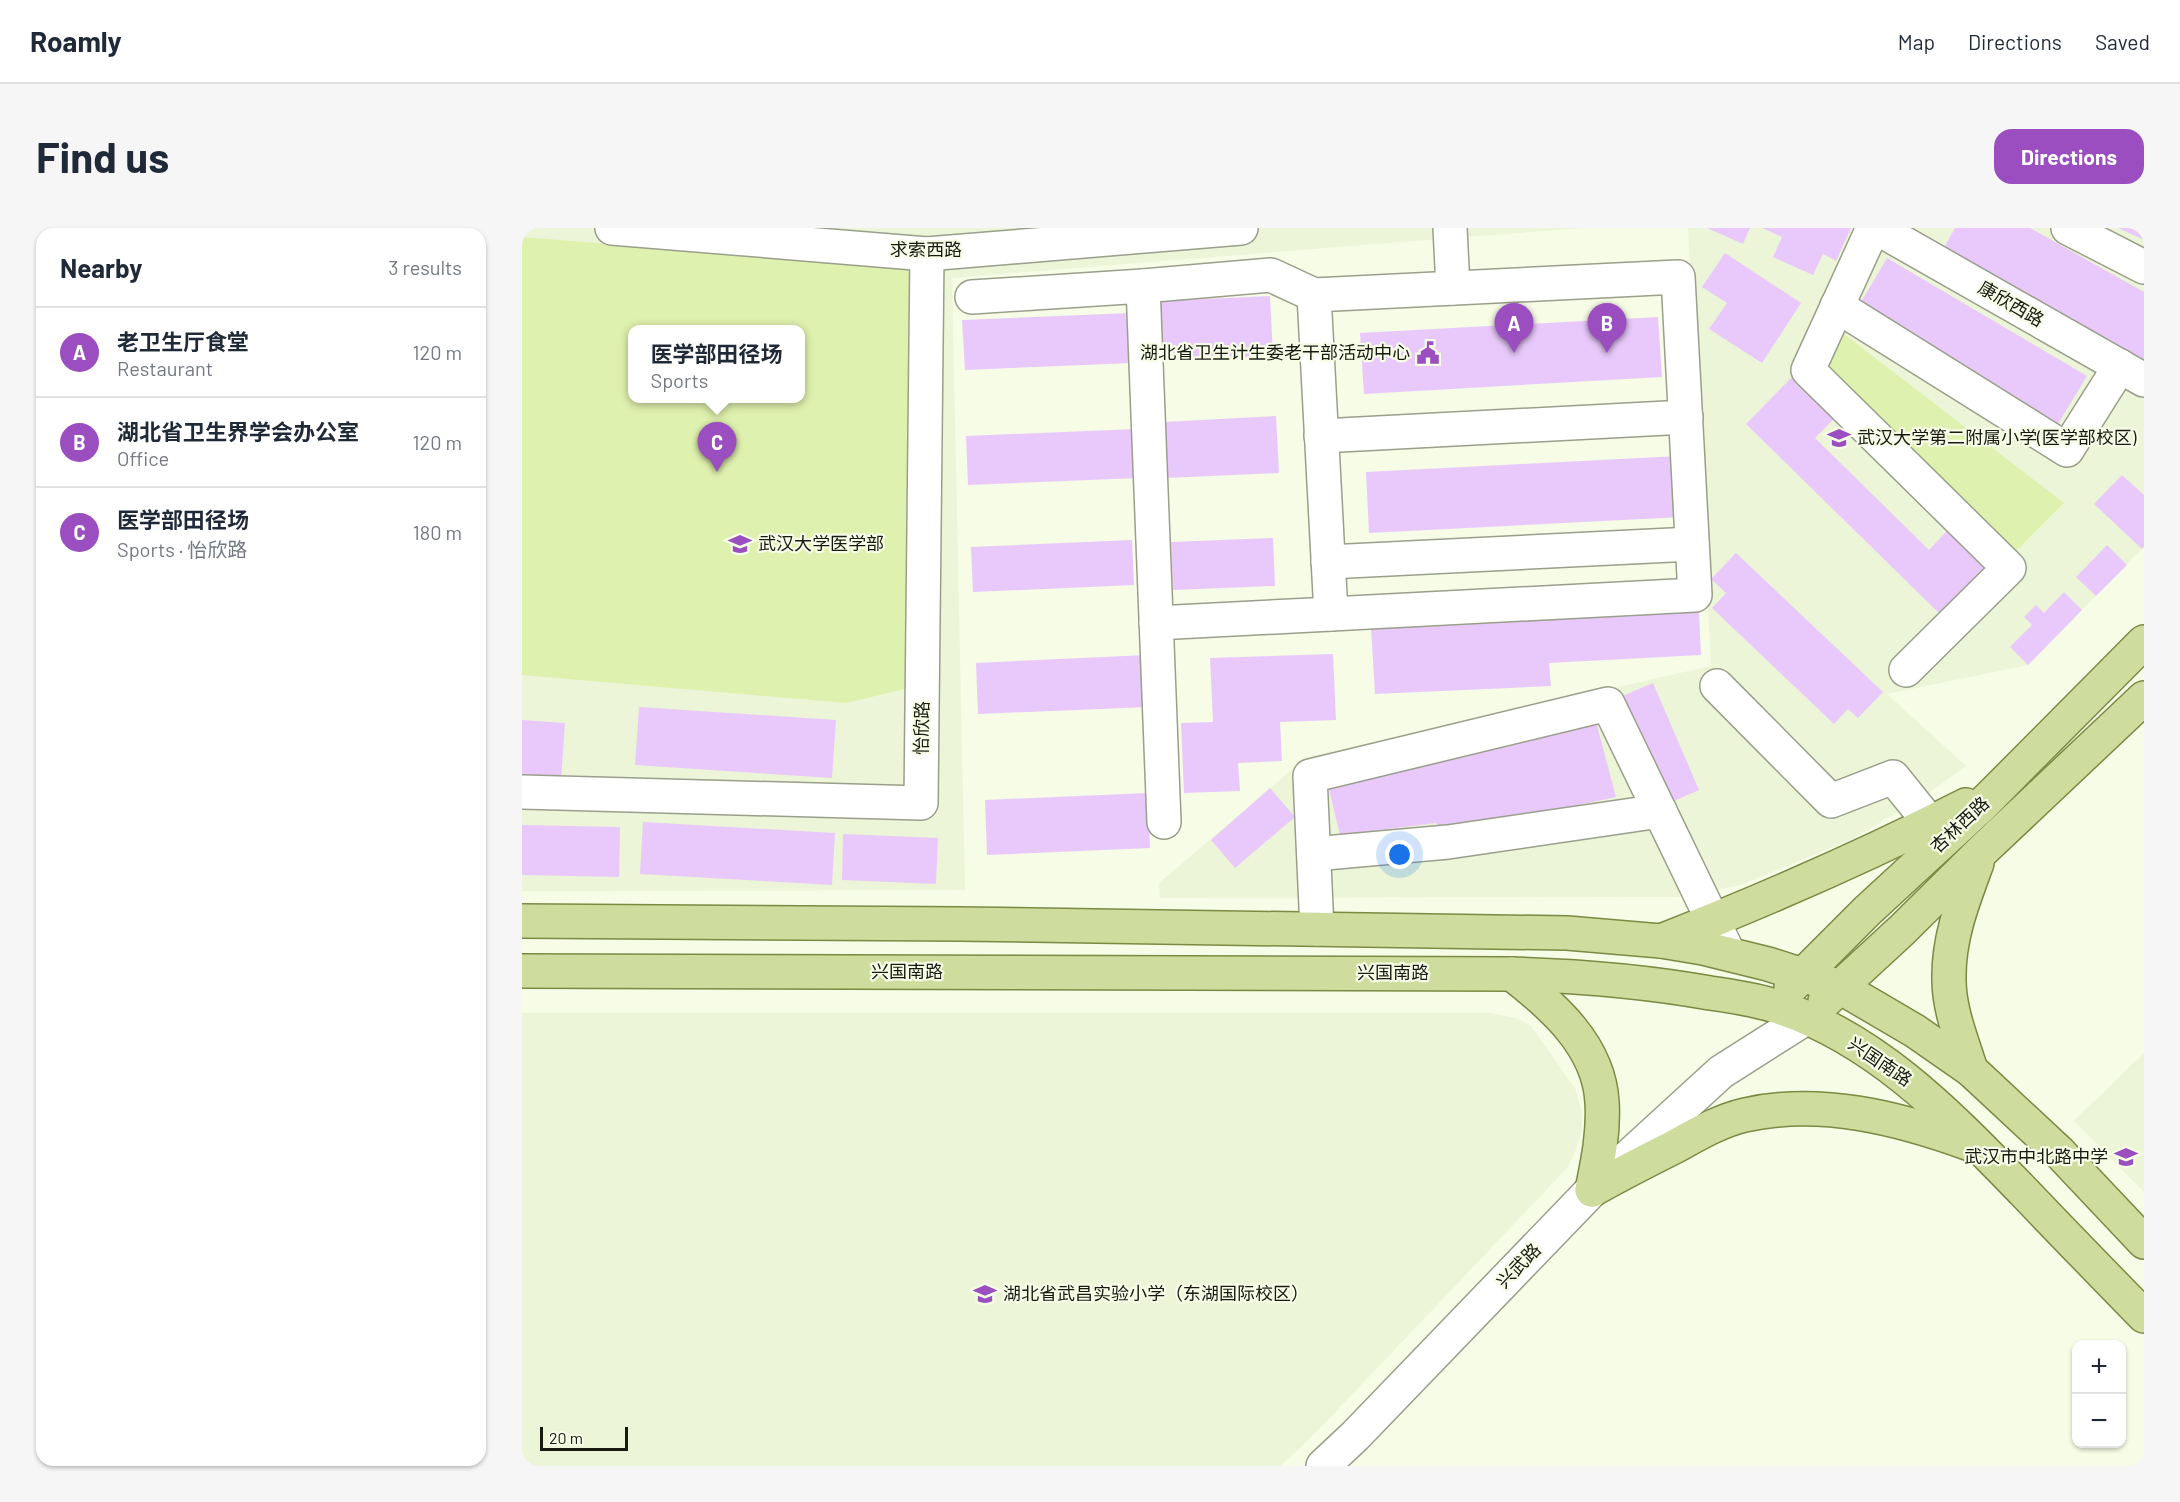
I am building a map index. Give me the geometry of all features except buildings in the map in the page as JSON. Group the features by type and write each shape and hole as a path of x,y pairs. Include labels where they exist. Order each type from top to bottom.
{"main road":[{"name":"杏林西路","path":"1772,1005 1868,910 2000,787 2144,642"},
{"name":"杏林西路","path":"1806,1018 1902,930 2144,698"},
{"path":"1661,941 1822,875 2000,787"},
{"path":"1971,1070 1956,1025 1949,981 1952,936 1959,910 1982,851"},
{"path":"522,921 959,924 1567,933 1661,941 1730,954 1804,974 1840,987 1916,1031 1971,1070 2060,1153 2144,1242"},
{"name":"兴国南路","path":"522,970 1512,974 1634,981 1772,1005 1806,1018 1877,1058 1915,1086 1982,1149 2144,1316"},
{"path":"1512,974 1545,1000 1582,1043 1592,1059 1602,1100 1600,1147 1592,1190"},
{"path":"1592,1190 1712,1127 1744,1116 1780,1110 1845,1111 1930,1129 1982,1149"}],"street":[{"name":"求索西路","path":"612,228 927,254 1241,228"},
{"path":"1450,228 1453,288"},
{"path":"1875,228 1808,370 2009,568 1906,670"},
{"name":"康欣西路","path":"1875,228 2132,373"},
{"path":"2067,228 2144,267"},
{"name":"怡欣路","path":"522,792 921,803 927,254"},
{"path":"972,297 1271,275 1314,295 1678,277 1695,595 1156,622"},
{"path":"1143,286 1164,822"},
{"path":"1314,295 1331,614"},
{"path":"1837,306 2067,450 2132,373"},
{"path":"1321,436 1686,417"},
{"path":"1328,562 1692,544"},
{"path":"1717,686 1832,801 1893,777 1930,823"},
{"path":"1317,929 1310,776 1608,704 1730,954"},
{"path":"1314,854 1448,842 1660,811"},
{"name":"兴武路","path":"1323,1466 1355,1436 1592,1190 1720,1072 1772,1005"},
{"name":"兴武路","path":"1720,1072 1806,1018"}],"shaded area":[{"name":"武汉大学医学部","path":"522,228 1438,228 1438,239 952,278 965,890 522,891"},
{"path":"1465,228 1584,228 1465,237"},
{"path":"1688,228 2144,228 2144,547 2028,665 1887,694 1966,766 1919,800 1850,840 1741,885 1678,897 1160,898 1159,883 1307,757 1711,666"},
{"name":"湖北省武昌实验小学（东湖国际校区）","path":"522,1013 1490,1013 1516,1018 1531,1026 1576,1090 1582,1112 1582,1129 1567,1168 1327,1421 1281,1466 522,1466"},
{"name":"武汉市中北路中学","path":"2144,1053 2144,1192 2074,1121"}],"green space":[{"path":"522,237 913,269 913,687 846,703 522,675"},
{"path":"1844,334 2064,503 2016,551 1826,369"}],"place":[{"name":"湖北省卫生计生委老干部活动中心","path":"1428,353"},
{"name":"老卫生厅食堂","path":"1514,353"},
{"name":"湖北省卫生界学会办公室","path":"1607,353"},
{"name":"武汉大学第二附属小学(医学部校区)","path":"1839,438"},
{"name":"医学部田径场","path":"717,472"},
{"name":"武汉大学医学部","path":"740,544"},
{"name":"武汉市中北路中学","path":"2126,1157"},
{"name":"湖北省武昌实验小学（东湖国际校区）","path":"985,1294"}]}
